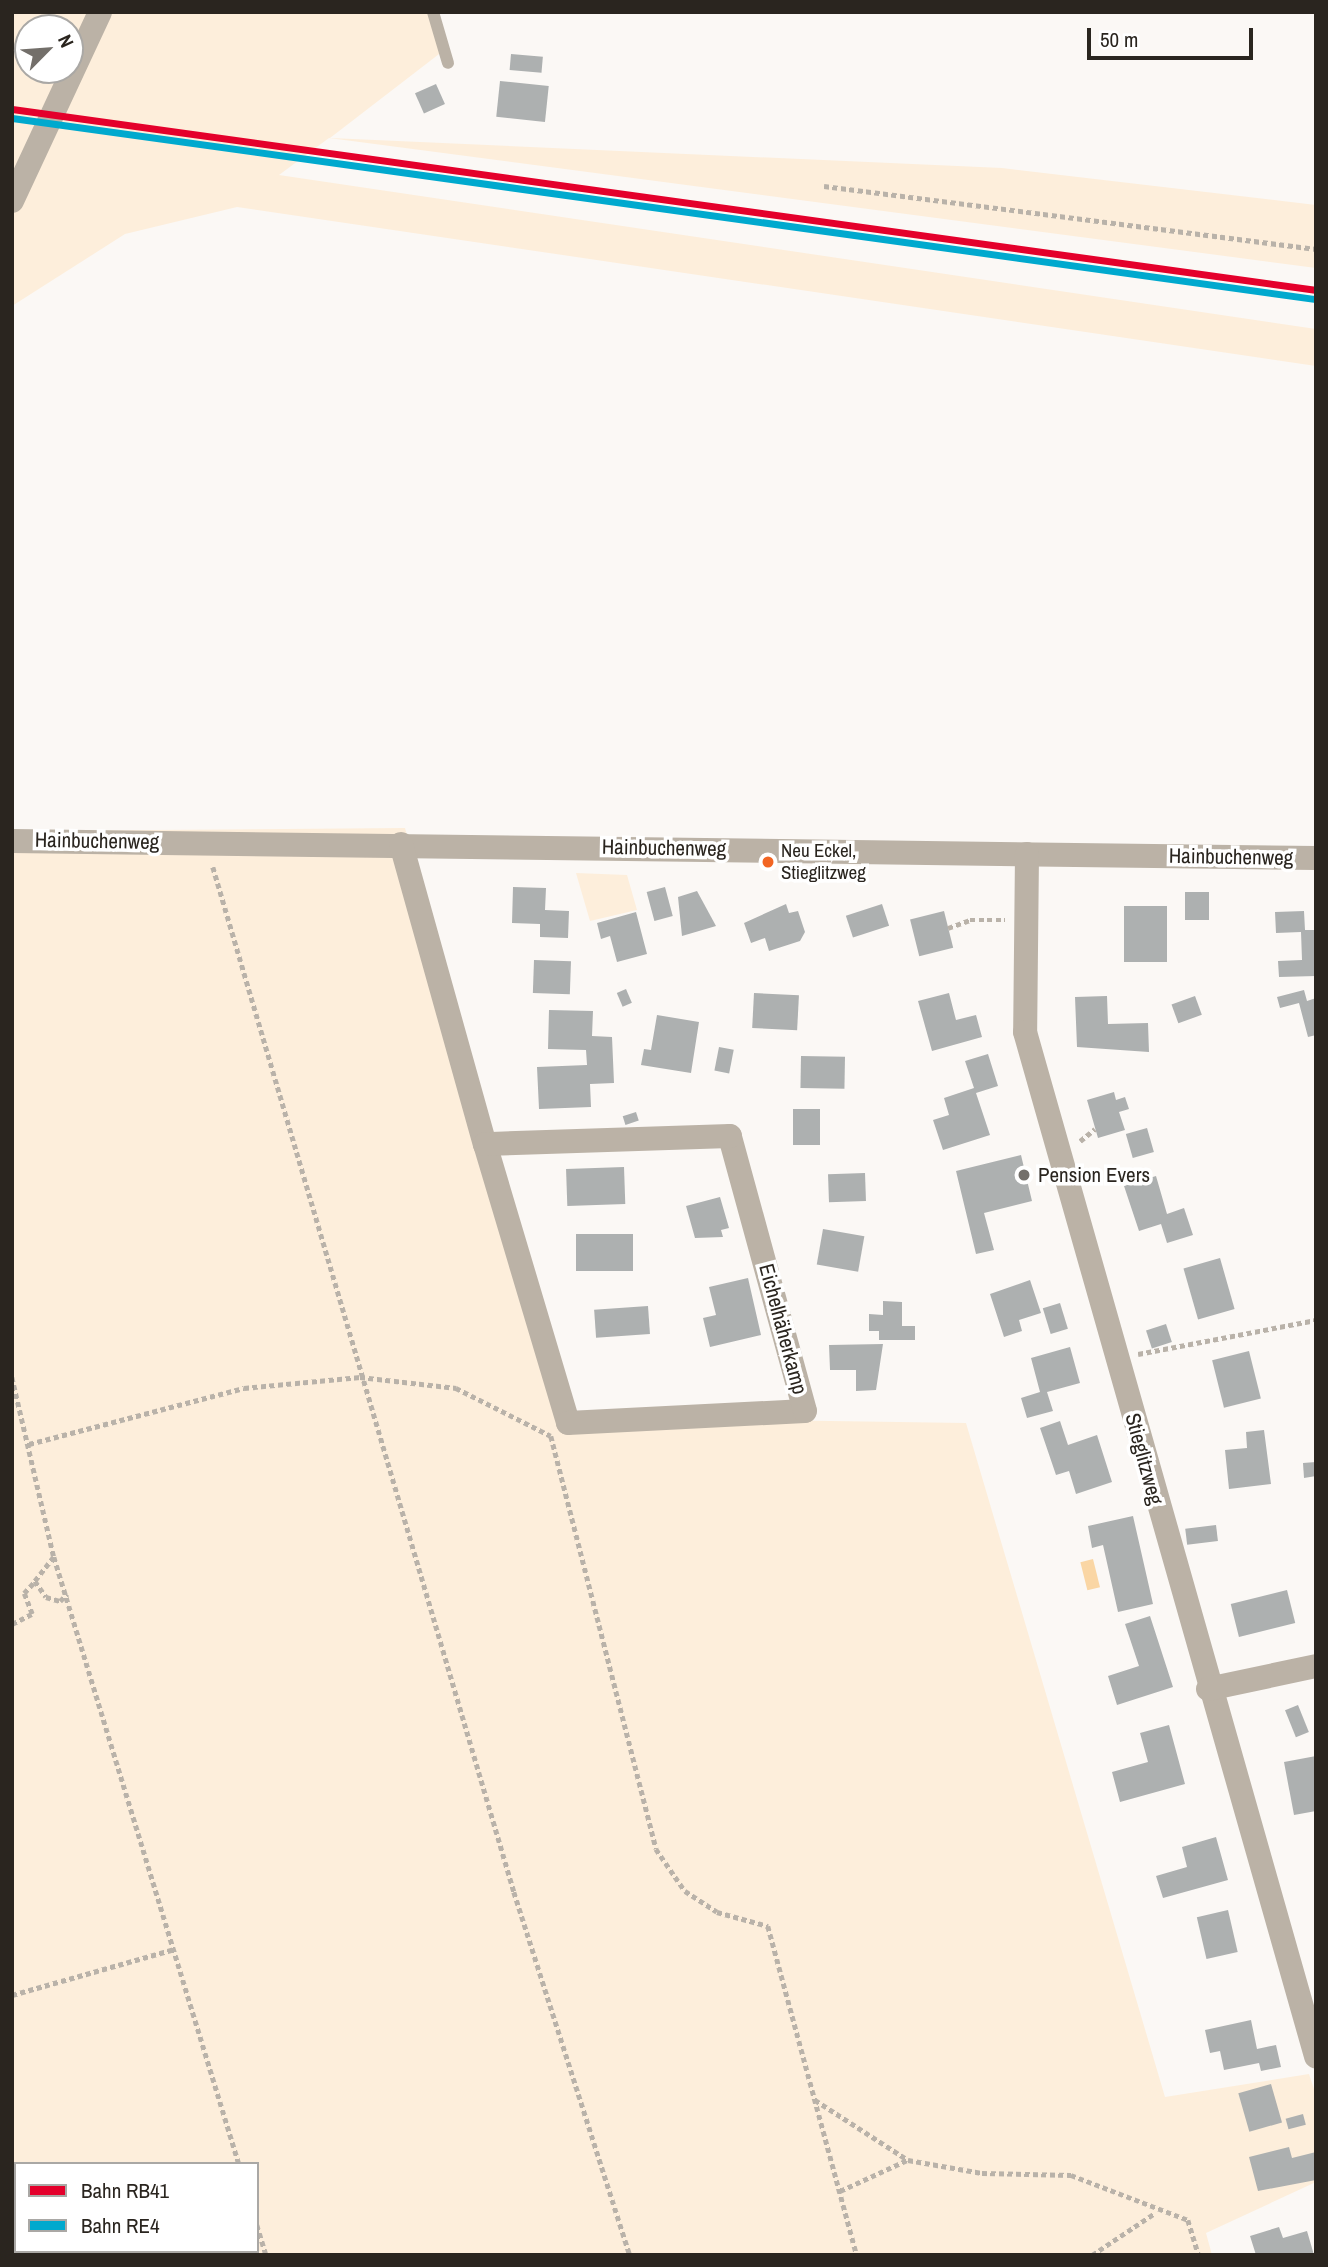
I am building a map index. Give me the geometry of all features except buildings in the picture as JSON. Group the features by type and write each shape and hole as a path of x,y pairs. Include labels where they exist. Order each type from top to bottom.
{"street":[{"path":"12,201 32,164 100,12"},
{"name":"Hainbuchenweg","path":"12,841 1316,858"},
{"name":"Eichelhäherkamp","path":"401,844 485,1144 568,1423 805,1411 730,1136 485,1144"},
{"name":"Stieglitzweg","path":"1027,854 1025,1032 1208,1689 1316,2056"},
{"path":"1208,1689 1316,1666"}],"lane":[{"path":"433,12 448,63"}],"path":[{"path":"824,186 1316,249"},
{"path":"206,842 360,1377 630,2255"},
{"path":"948,928 970,920 1027,921"},
{"path":"1115,1357 1316,1320"},
{"path":"12,1377 54,1557 238,2162"},
{"path":"29,1444 243,1388 360,1377 456,1388 551,1436 656,1849 685,1891 717,1912 768,1926 857,2255"},
{"path":"12,1624 32,1614 24,1593 54,1557"},
{"path":"35,1581 46,1597 60,1601 67,1594"},
{"path":"12,1995 175,1949"},
{"path":"816,2100 908,2160 982,2173 1071,2175 1155,2213 1188,2220 1199,2255"},
{"path":"840,2191 908,2160"},
{"path":"1092,2255 1155,2213"},
{"path":"259,2232 266,2255"}],"shaded area":[{"path":"12,12 431,12 443,51 330,138 1002,168 1316,205 1316,268 329,138 279,175 1316,329 1316,366 237,207 125,234 12,306"},
{"path":"405,828 570,1417 966,1423 1165,2097 1309,2074 1316,2095 1316,2182 1206,2233 1212,2255 12,2255 12,831"},
{"path":"576,873 627,875 637,910 590,921"},
{"path":"1093,1559 1100,1587 1087,1590 1080,1562"}],"rail line":[{"name":"RB41","path":"12,109 1316,290"},
{"name":"RE4","path":"12,118 1315,299"}],"place":[{"name":"Neu Eckel, Stieglitzweg","path":"768,862"},
{"name":"Pension Evers","path":"1024,1175"}]}
